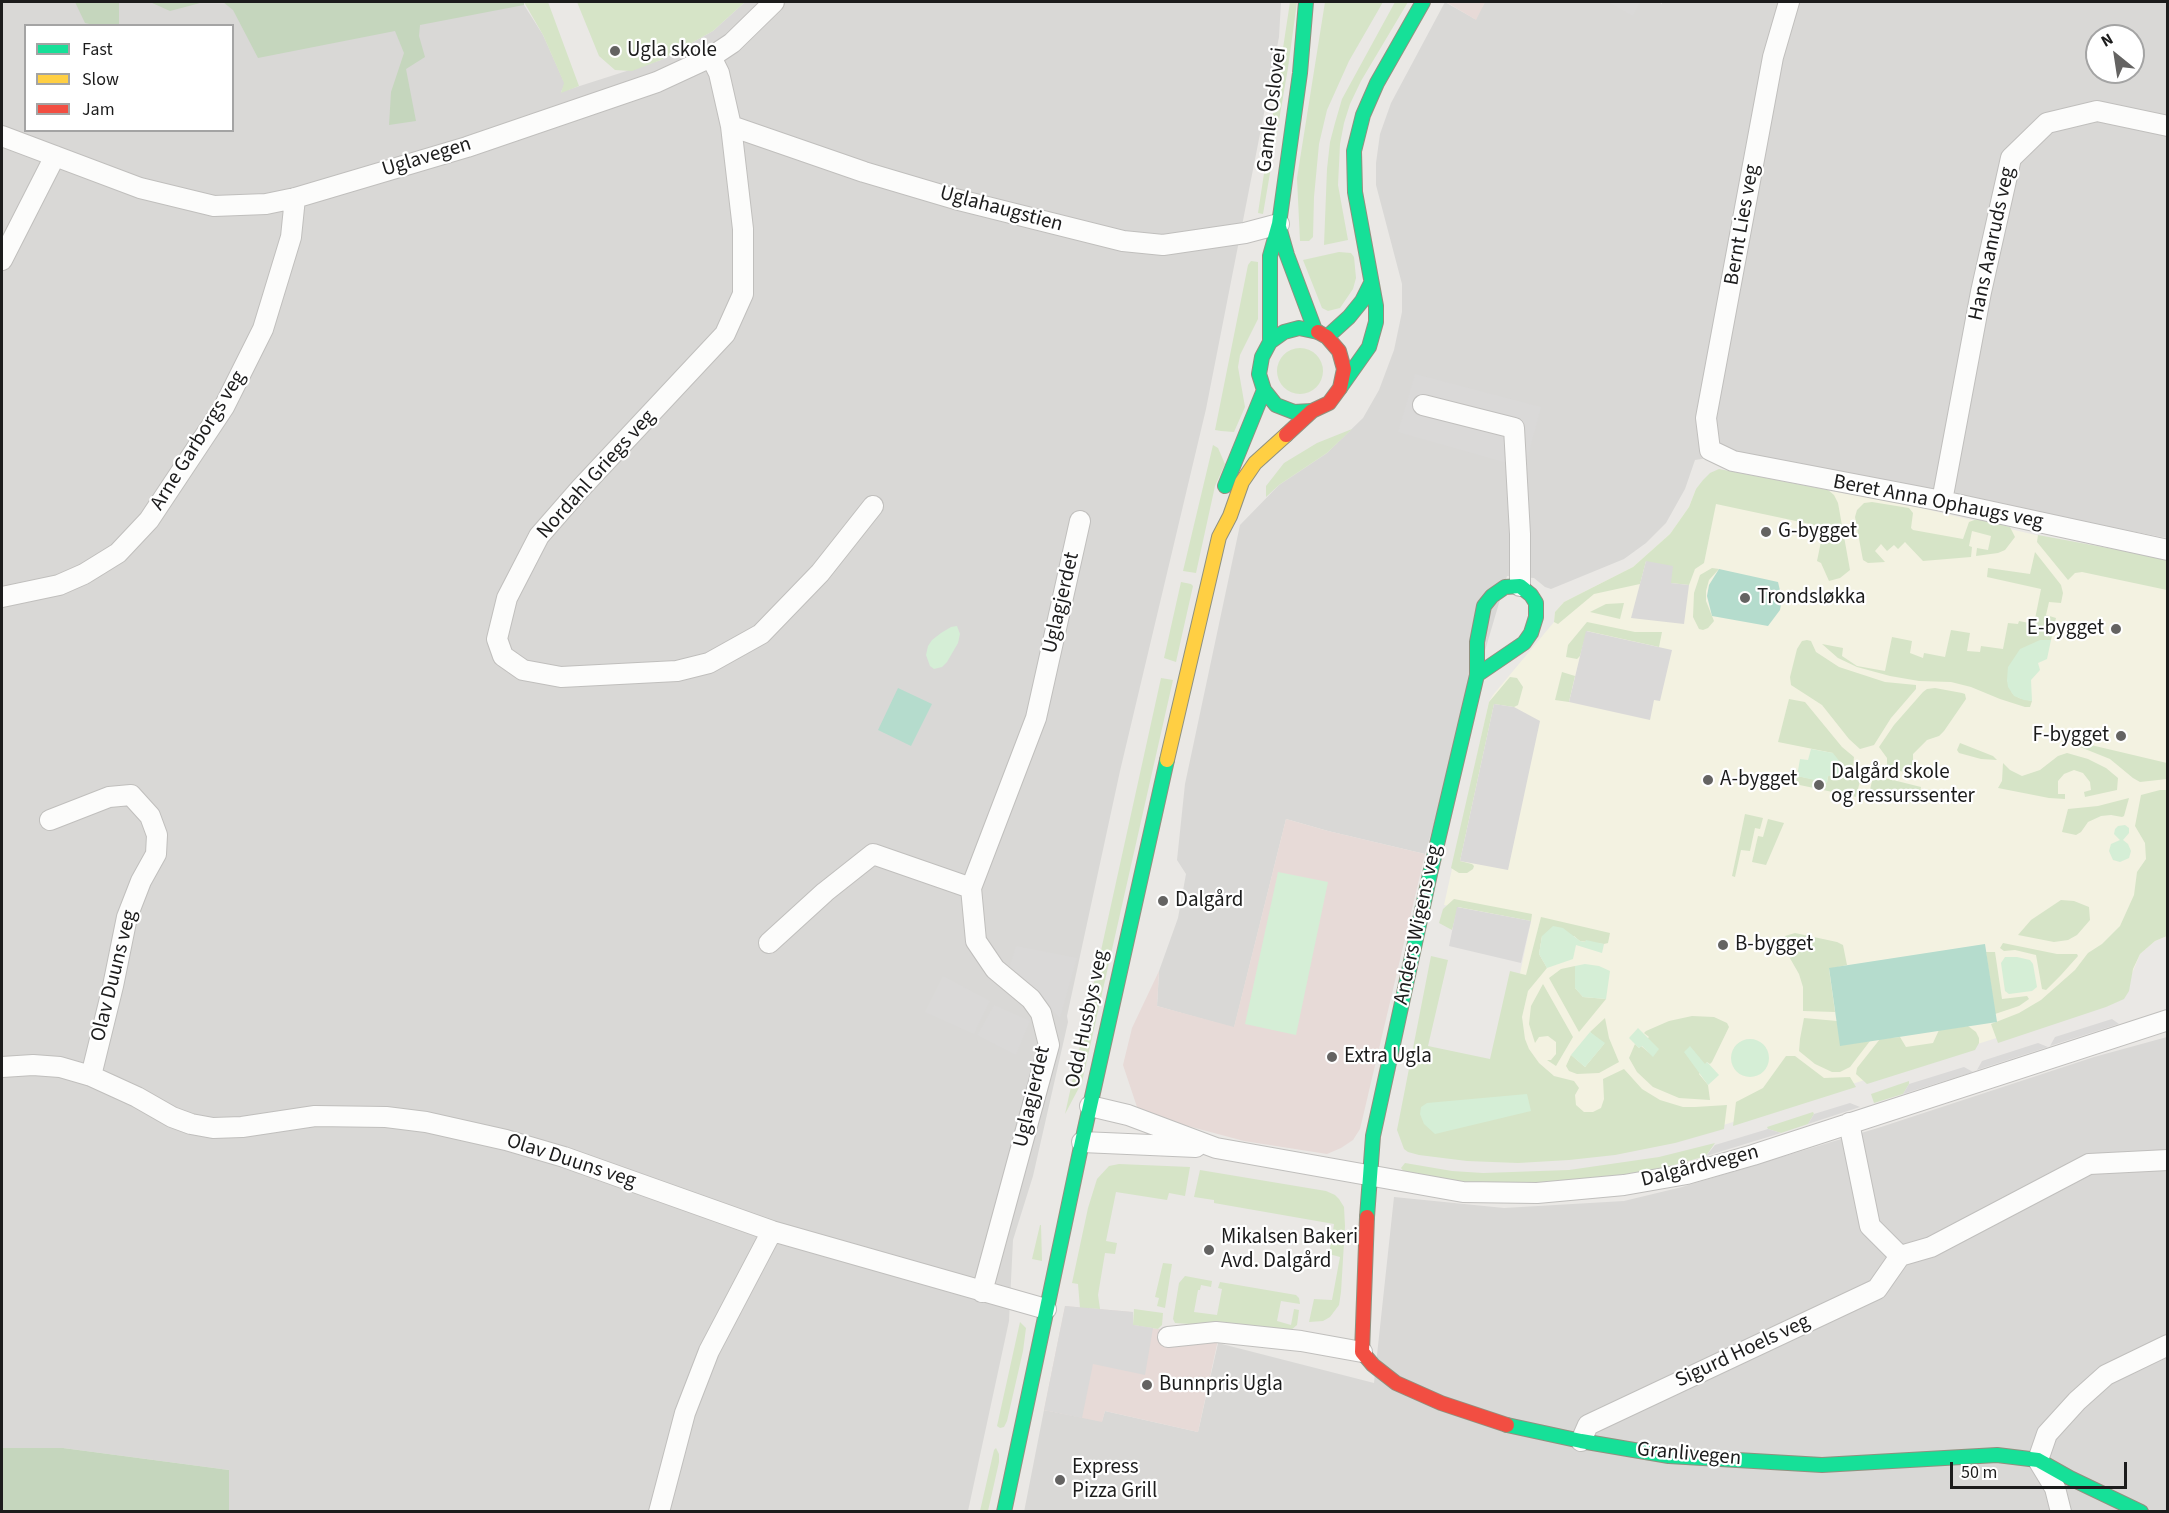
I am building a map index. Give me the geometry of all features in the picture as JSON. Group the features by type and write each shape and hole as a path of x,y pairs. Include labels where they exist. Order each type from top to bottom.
{"street":[{"name":"Uglavegen","path":"2,136 140,188 214,206 266,204 295,198 467,147 657,82 711,57 732,43 774,2"},
{"name":"Gamle Oslovei","path":"1270,342 1270,256 1279,225 1300,73 1306,2"},
{"path":"1340,388 1344,369 1339,351 1321,333 1299,328 1284,332 1270,342 1262,357 1259,374 1264,390 1276,405 1294,412 1312,411 1329,403 1340,388 1369,347 1376,322 1376,306 1354,192 1354,151 1363,115 1377,83 1423,2"},
{"name":"Bernt Lies veg","path":"1710,450 1706,418 1773,57 1789,2"},
{"name":"Nordahl Griegs veg","path":"711,57 719,73 730,126 744,229 743,294 725,334 539,536 507,598 497,639 503,656 523,670 561,677 677,671 709,663 761,634 820,573 873,506"},
{"name":"Hans Aanruds veg","path":"1942,501 1981,292 2011,158 2046,123 2097,111 2168,126"},
{"name":"Uglahaugstien","path":"730,126 864,172 955,199 1124,241 1163,245 1245,233 1279,225"},
{"path":"2,260 55,156"},
{"name":"Arne Garborgs veg","path":"2,597 59,585 84,574 118,553 149,520 224,407 254,348 291,237 295,198"},
{"name":"Gamle Oslovei","path":"1279,225 1287,255 1321,333"},
{"path":"1321,333 1349,317 1362,301 1371,283"},
{"name":"Odd Husbys veg","path":"1219,537 1217,508 1264,390"},
{"path":"1423,405 1514,428 1520,534 1520,586 1531,595 1536,603 1536,617 1531,633 1524,643 1477,675"},
{"name":"Odd Husbys veg","path":"1004,1512 1082,1142 1186,674 1219,537 1230,516 1242,482 1256,463 1312,411"},
{"name":"Beret Anna Ophaugs veg","path":"1710,450 1733,461 1942,501 2168,550"},
{"name":"Uglagjerdet","path":"982,1292 1049,1045 1041,1013 1031,999 995,969 976,941 971,888 1036,718 1080,521"},
{"name":"Anders Wigens veg","path":"1369,1176 1373,1136 1430,874 1477,675 1477,642 1484,606 1492,596 1505,587 1520,586"},
{"name":"Olav Duuns veg","path":"50,820 109,797 131,795 150,816 157,835 156,854 141,881 127,916 91,1076"},
{"path":"769,943 825,892 873,854 971,888"},
{"name":"Dalgårdvegen","path":"1082,1142 1216,1148 1464,1192 1537,1193 1624,1185 1687,1174 1753,1155 2168,1020"},
{"name":"Olav Duuns veg","path":"2,1066 60,1066 91,1076 137,1097 172,1117 191,1124 213,1128 242,1127 315,1116 386,1117 460,1129 564,1157 772,1231 1046,1309"},
{"name":"Dalgårdvegen","path":"1090,1106 1128,1115 1216,1148"},
{"path":"1849,1123 1870,1226 1900,1256 1931,1247 2089,1164 2168,1160"},
{"path":"1168,1337 1216,1332 1301,1341 1362,1352 1369,1176"},
{"path":"659,1512 685,1413 709,1352 772,1231"},
{"name":"Sigurd Hoels veg","path":"1581,1441 1588,1425 1877,1289 1900,1256"},
{"path":"2061,1512 2055,1488 2038,1460 2047,1434 2077,1401 2106,1375 2168,1345"},
{"name":"Granlivegen","path":"1362,1352 1373,1365 1396,1383 1441,1403 1504,1424 1581,1441 1669,1456 1822,1465 1997,1455 2038,1460 2141,1512"}],"shaded area":[{"path":"2,2 524,5 543,35 565,84 561,92 661,60 713,31 745,2 1281,2 1279,37 1206,409 1120,771 1067,1016 1068,1022 1033,1176 1013,1240 1009,1321 968,1511 229,1511 229,1470 63,1448 2,1448"},
{"path":"1445,2 1475,19 1485,2 1658,2 1662,4 1662,2 2167,2 2167,538 1733,454 1695,460 1685,489 1666,523 1646,543 1624,559 1551,589 1534,578 1507,576 1425,854 1286,819 1234,1028 1157,1006 1159,971 1178,918 1186,874 1177,860 1185,784 1240,525 1279,485 1327,453 1363,418 1379,390 1394,350 1402,312 1402,284 1376,185 1380,134 1391,103"},
{"path":"1446,2 1485,2 1476,20"},
{"path":"1608,2 1640,2 1633,16"},
{"path":"1415,374 1541,407 1525,468 1398,432"},
{"name":"Dalgård skole og ressurssenter","path":"1713,472 1891,501 2167,563 2167,936 2155,941 2140,954 2122,998 1714,1128 1621,1151 1508,1070 1510,1021 1531,921 1444,905 1489,702 1493,695 1554,622 1555,612 1564,602 1633,567 1670,534 1689,507 1696,489"},
{"path":"1646,561 1673,566 1671,583 1689,585 1684,624 1631,618"},
{"path":"1586,631 1672,650 1660,701 1654,700 1650,720 1569,702"},
{"path":"1494,704 1514,707 1540,721 1508,870 1460,861"},
{"path":"1286,819 1425,854 1360,1129 1353,1140 1327,1154 1244,1141 1139,1113 1123,1065 1132,1028 1159,971 1157,1006 1234,1027"},
{"path":"1457,907 1531,921 1521,963 1449,946"},
{"path":"1016,946 1077,958 1060,1018 1009,968"},
{"path":"943,976 990,1001 974,1034 925,1012"},
{"path":"994,1005 1030,1021 1016,1055 977,1035"},
{"path":"2112,1019 2119,1024 2050,1046 2055,1037"},
{"path":"2167,1037 2167,1511 1024,1512 1044,1410 1102,1421 1105,1411 1198,1432 1218,1343 1374,1383 1394,1197 1504,1208 1624,1201 1682,1187 1881,1127 2094,1057"},
{"path":"2038,1043 2048,1047 1977,1070 1982,1061"},
{"path":"1964,1067 1973,1072 1903,1094 1909,1084"},
{"path":"1850,1103 1860,1107 1808,1124 1814,1114"},
{"path":"1768,1129 1781,1133 1706,1156 1715,1145"},
{"path":"1065,1306 1133,1312 1133,1325 1158,1329 1221,1326 1198,1432 1105,1411 1102,1422 1044,1410"},
{"path":"1065,1306 1133,1312 1133,1325 1153,1328 1145,1375 1093,1364 1082,1418 1044,1410"}],"green space":[{"path":"75,2 119,2 119,24 85,23"},
{"path":"150,2 204,2 170,11"},
{"path":"223,2 524,2 524,5 420,25 419,36 425,57 406,69 416,121 389,125 391,92 404,53 395,31 258,58 233,10"},
{"path":"524,2 548,2 579,86 561,93 564,83 543,35"},
{"path":"577,2 745,2 713,31 661,60 632,71 615,70 599,56"},
{"path":"1290,2 1297,2 1263,214 1258,213"},
{"path":"1325,2 1383,2 1349,61 1327,110 1319,144 1313,237 1309,241 1300,241 1297,178"},
{"path":"1395,2 1408,2 1361,81 1344,123 1340,144 1338,185 1348,240 1324,245 1330,142 1342,99"},
{"path":"1339,252 1351,253 1354,257 1356,278 1353,289 1340,308 1328,311 1322,308 1303,260"},
{"path":"1251,261 1258,262 1258,319 1240,355 1238,367 1245,407 1234,432 1215,430 1248,265"},
{"path":"1300,348 1309,349 1316,355 1322,362 1322,380 1316,387 1309,393 1300,394 1291,393 1284,387 1278,380 1277,371 1278,362 1284,355 1291,349"},
{"path":"1352,429 1327,453 1279,485 1266,497 1266,486 1284,463 1317,443"},
{"path":"1213,445 1218,448 1225,464 1215,486 1196,573 1183,571"},
{"path":"1719,469 1828,490 1838,503 1850,570 1840,578 1829,581 1821,563 1817,561 1824,527 1716,504 1704,563 1695,569 1689,585 1671,583 1646,561 1640,584 1594,594 1558,624 1554,622 1555,612 1564,602 1633,567 1670,534 1689,507 1696,489 1710,473"},
{"path":"1872,502 1909,508 1913,513 1911,528 1913,530 1963,539 1969,522 1977,519 2010,527 2015,537 2005,550 1976,556 1977,548 1988,550 1991,536 1972,531 1969,546 1972,547 1971,557 1923,561 1905,542 1898,549 1894,545 1887,551 1881,544 1875,551 1885,562 1868,563 1863,560 1855,517 1857,510 1864,503"},
{"path":"2038,535 2167,559 2167,590 2082,572 2075,573 2068,580 2037,542"},
{"path":"2035,552 2061,585 2063,593 2061,603 2049,602 2046,615 2056,618 2051,640 2046,640 2007,680 2012,693 2019,698 2032,701 2030,707 1951,682 1919,681 1857,667 1838,658 1822,644 1843,648 1842,656 1857,666 1885,671 1892,637 1912,641 1910,653 1923,658 1924,653 1945,657 1951,630 1970,633 1967,651 1980,652 1981,646 2003,649 2008,623 2018,624 2019,621 2034,624 2041,589 1987,577 1988,568 2030,574"},
{"path":"1712,568 1719,569 1709,580 1706,601 1714,621 1703,630 1699,629 1693,617 1694,593 1700,575"},
{"name":"Trondsløkka","path":"1719,569 1778,582 1782,599 1780,610 1768,626 1712,616 1707,596 1709,585"},
{"path":"1181,582 1193,586 1176,662 1164,658"},
{"path":"1624,603 1620,619 1590,612 1606,604"},
{"path":"1587,622 1635,632 1662,632 1659,647 1587,631 1580,656 1577,659 1566,657 1568,645"},
{"path":"957,626 960,634 958,643 947,662 942,667 934,669 930,666 926,655 928,646 941,633"},
{"path":"2040,640 2051,640 2047,659 2038,663 2040,670 2031,680 2032,701 2024,700 2014,696 2008,687 2008,667 2020,649"},
{"path":"1802,641 1811,641 1816,652 1839,667 1885,682 1916,685 1916,689 1891,718 1874,745 1860,749 1822,705 1791,685 1790,677 1797,649"},
{"path":"1562,672 1575,676 1569,702 1555,700"},
{"path":"1510,677 1517,678 1523,687 1518,705 1514,707 1494,704 1460,861 1474,866 1467,873 1459,873 1451,868 1489,702"},
{"path":"1161,678 1173,680 1082,1082 1065,1114"},
{"path":"898,688 932,704 911,746 878,730"},
{"path":"1935,688 1965,694 1966,699 1944,731 1939,736 1927,740 1913,754 1913,764 1917,775 1887,768 1887,758 1879,747 1894,725 1923,692"},
{"path":"1789,699 1805,702 1842,747 1854,757 1853,767 1861,777 1856,797 1795,784 1797,776 1827,782 1833,753 1778,742"},
{"path":"2074,741 2167,763 2167,779 2140,782 2110,759 2075,745"},
{"path":"1960,743 1993,756 1997,760 1981,759 1959,753 1957,750"},
{"path":"1811,749 1833,753 1844,767 1842,777 1828,776 1827,783 1797,776 1800,759 1808,760"},
{"path":"2067,753 2088,759 2106,768 2118,778 2117,790 2085,797 2084,792 2091,790 2090,782 2083,773 2074,770 2064,774 2058,781 2058,794 2065,794 2065,799 1998,788 2002,781 2003,763 2010,770 2022,776 2040,770 2058,756"},
{"path":"1881,777 1921,787 1918,804 1869,794 1872,781"},
{"path":"2167,790 2167,936 2155,941 2140,954 2133,969 2129,991 2124,999 1998,1043 1991,1024 2019,1013 2041,1000 2075,970 2088,953 2102,944 2120,926 2134,895 2137,872 2146,859 2145,843 2135,826 2141,795"},
{"path":"2129,798 2124,816 2101,816 2088,822 2076,835 2062,832 2068,809 2098,806"},
{"path":"1745,814 1763,818 1760,829 1755,828 1750,851 1741,850 1735,877 1732,876"},
{"path":"1768,819 1784,823 1766,865 1752,862 1758,836 1763,837"},
{"path":"2125,825 2129,828 2129,833 2123,840 2131,851 2129,858 2120,862 2113,860 2109,851 2111,844 2120,840 2114,834 2115,829"},
{"path":"1278,872 1328,882 1296,1035 1245,1024"},
{"path":"1454,899 1532,914 1531,921 1458,907 1452,930 1439,923 1443,909"},
{"path":"2061,900 2074,901 2089,907 2090,920 2077,935 2068,940 2054,942 2018,935 2031,920"},
{"path":"1541,917 1610,933 1608,943 1604,944 1580,941 1574,936 1542,936 1539,954 1547,968 1528,991 1522,1017 1525,1039 1539,1063 1554,1076 1574,1081 1579,1088 1575,1095 1576,1105 1584,1112 1593,1112 1601,1108 1604,1099 1603,1079 1624,1069 1642,1089 1660,1100 1683,1107 1727,1105 1724,1129 1675,1143 1615,1155 1569,1160 1518,1163 1467,1161 1419,1155 1404,1149 1397,1130 1431,956 1448,960 1428,1046 1490,1059 1510,971 1526,975"},
{"path":"1553,926 1563,928 1580,941 1604,944 1602,953 1576,945 1573,959 1547,968 1539,954 1542,936"},
{"path":"1795,933 1843,945 1847,965 1829,969 1835,1012 1803,1011 1803,987 1799,974 1783,946 1785,936"},
{"path":"2003,943 2078,956 2046,990 2042,989 2036,955 2015,950 2004,951 2000,948"},
{"path":"1985,944 1997,1022 1840,1046 1829,968"},
{"path":"1986,952 1995,952 2002,999 2027,996 2029,999 2019,1006 1995,1014"},
{"path":"2005,957 2030,960 2033,964 2037,987 2032,991 2009,994 2005,991 2001,963"},
{"path":"1585,964 1599,966 1610,971 1606,999 1583,997 1575,988 1575,966"},
{"path":"1575,966 1575,988 1583,997 1606,999 1579,1032 1549,978 1561,969"},
{"path":"1543,984 1573,1037 1556,1066 1547,1060 1551,1060 1556,1054 1556,1042 1548,1036 1539,1037 1535,1043 1529,1024 1531,1006"},
{"path":"1692,1016 1714,1017 1727,1023 1729,1027 1712,1062 1710,1064 1707,1062 1699,1074 1708,1085 1710,1100 1679,1098 1653,1087 1637,1072 1629,1058 1635,1044 1653,1056 1647,1039 1649,1037 1644,1033 1646,1031 1669,1021"},
{"path":"1605,1018 1609,1038 1619,1062 1599,1073 1577,1074 1569,1071 1566,1066 1571,1055 1585,1067 1604,1044 1590,1032"},
{"path":"1804,1018 1837,1021 1841,1045 1870,1041 1850,1067 1840,1072 1832,1072 1815,1064 1799,1051"},
{"path":"1968,1026 1976,1032 1979,1038 1975,1050 1867,1084 1856,1074 1857,1068 1880,1039 1900,1037 1906,1047 1933,1043 1939,1030"},
{"path":"1638,1028 1659,1049 1653,1057 1629,1038"},
{"path":"1590,1032 1605,1043 1585,1067 1571,1055"},
{"path":"1750,1039 1764,1044 1769,1058 1764,1072 1750,1077 1736,1072 1731,1058 1736,1044"},
{"path":"1690,1046 1705,1064 1707,1062 1719,1075 1708,1085 1684,1052"},
{"path":"1786,1056 1795,1056 1824,1078 1850,1077 1856,1087 1733,1126 1736,1102 1763,1088"},
{"path":"1909,1081 1903,1094 1874,1103 1871,1094"},
{"path":"1527,1094 1531,1111 1435,1134 1424,1124 1420,1114 1421,1107 1427,1103"},
{"path":"1813,1112 1808,1124 1781,1133 1767,1127"},
{"path":"1715,1143 1706,1156 1674,1165 1636,1173 1554,1183 1475,1184 1405,1173 1401,1168 1405,1163 1452,1171 1483,1173 1569,1170 1659,1157"},
{"path":"1119,1164 1190,1167 1185,1196 1169,1193 1167,1200 1116,1192 1106,1241 1117,1243 1115,1254 1105,1253 1098,1295 1100,1309 1080,1308 1078,1284 1072,1283 1088,1208 1097,1179 1109,1166"},
{"path":"1200,1170 1326,1191 1339,1199 1344,1207 1345,1226 1341,1292 1339,1305 1330,1317 1323,1321 1309,1322 1314,1299 1332,1300 1340,1257 1329,1254 1334,1224 1214,1203 1214,1200 1194,1197"},
{"path":"1041,1225 1042,1261 1032,1259"},
{"path":"1163,1263 1172,1264 1165,1308 1157,1306 1159,1298 1155,1297"},
{"path":"1185,1276 1212,1281 1211,1287 1201,1285 1198,1290 1194,1312 1217,1315 1222,1289 1218,1288 1220,1282 1296,1295 1300,1304 1281,1301 1277,1321 1291,1325 1294,1309 1299,1310 1297,1325 1290,1331 1175,1323 1173,1319 1179,1283"},
{"path":"1134,1309 1163,1313 1162,1325 1158,1329 1133,1325"},
{"path":"1020,1322 1026,1328 1023,1351 1007,1421 1004,1427 1000,1428 997,1426"},
{"path":"2,1448 63,1448 229,1470 229,1511 2,1511"},
{"path":"996,1448 999,1462 988,1511 980,1511 994,1450"}],"traffic: fast":[{"path":"1270,342 1270,256 1279,224 1300,73 1306,2"},
{"path":"1340,388 1369,347 1376,322 1376,306 1355,192 1354,151 1363,115 1377,83 1423,2"},
{"path":"1279,227 1315,330"},
{"path":"1327,337 1349,317 1362,301 1371,283"},
{"path":"1312,411 1294,412 1276,405 1264,390 1259,374 1262,357 1270,342 1284,332 1299,328 1318,332"},
{"path":"1225,486 1264,390"},
{"path":"1367,1217 1373,1136 1430,874 1477,675 1524,643 1531,633 1536,617 1536,603 1531,595 1520,586 1505,587 1492,596 1484,606 1477,642 1477,675"},
{"path":"1004,1512 1082,1142 1167,760"},
{"path":"1507,1425 1581,1441 1669,1456 1822,1465 1997,1455 2038,1460 2141,1512"}],"traffic: slow":[{"path":"1167,760 1219,537 1230,516 1242,482 1255,463 1286,435"}],"traffic: jam":[{"path":"1286,435 1312,411 1329,403 1340,388 1344,369 1339,351 1327,337 1318,332"},
{"path":"1367,1217 1362,1352 1373,1365 1396,1383 1441,1403 1507,1425"}],"place":[{"name":"Ugla skole","path":"615,51"},
{"name":"G-bygget","path":"1766,532"},
{"name":"Trondsløkka","path":"1745,598"},
{"name":"E-bygget","path":"2116,629"},
{"name":"F-bygget","path":"2121,736"},
{"name":"A-bygget","path":"1708,780"},
{"name":"Dalgård skole og ressurssenter","path":"1819,785"},
{"name":"Dalgård","path":"1163,901"},
{"name":"B-bygget","path":"1723,945"},
{"name":"Extra Ugla","path":"1332,1057"},
{"name":"Mikalsen Bakeri Avd. Dalgård","path":"1209,1250"},
{"name":"Bunnpris Ugla","path":"1147,1385"},
{"name":"Express Pizza Grill","path":"1060,1480"}]}
